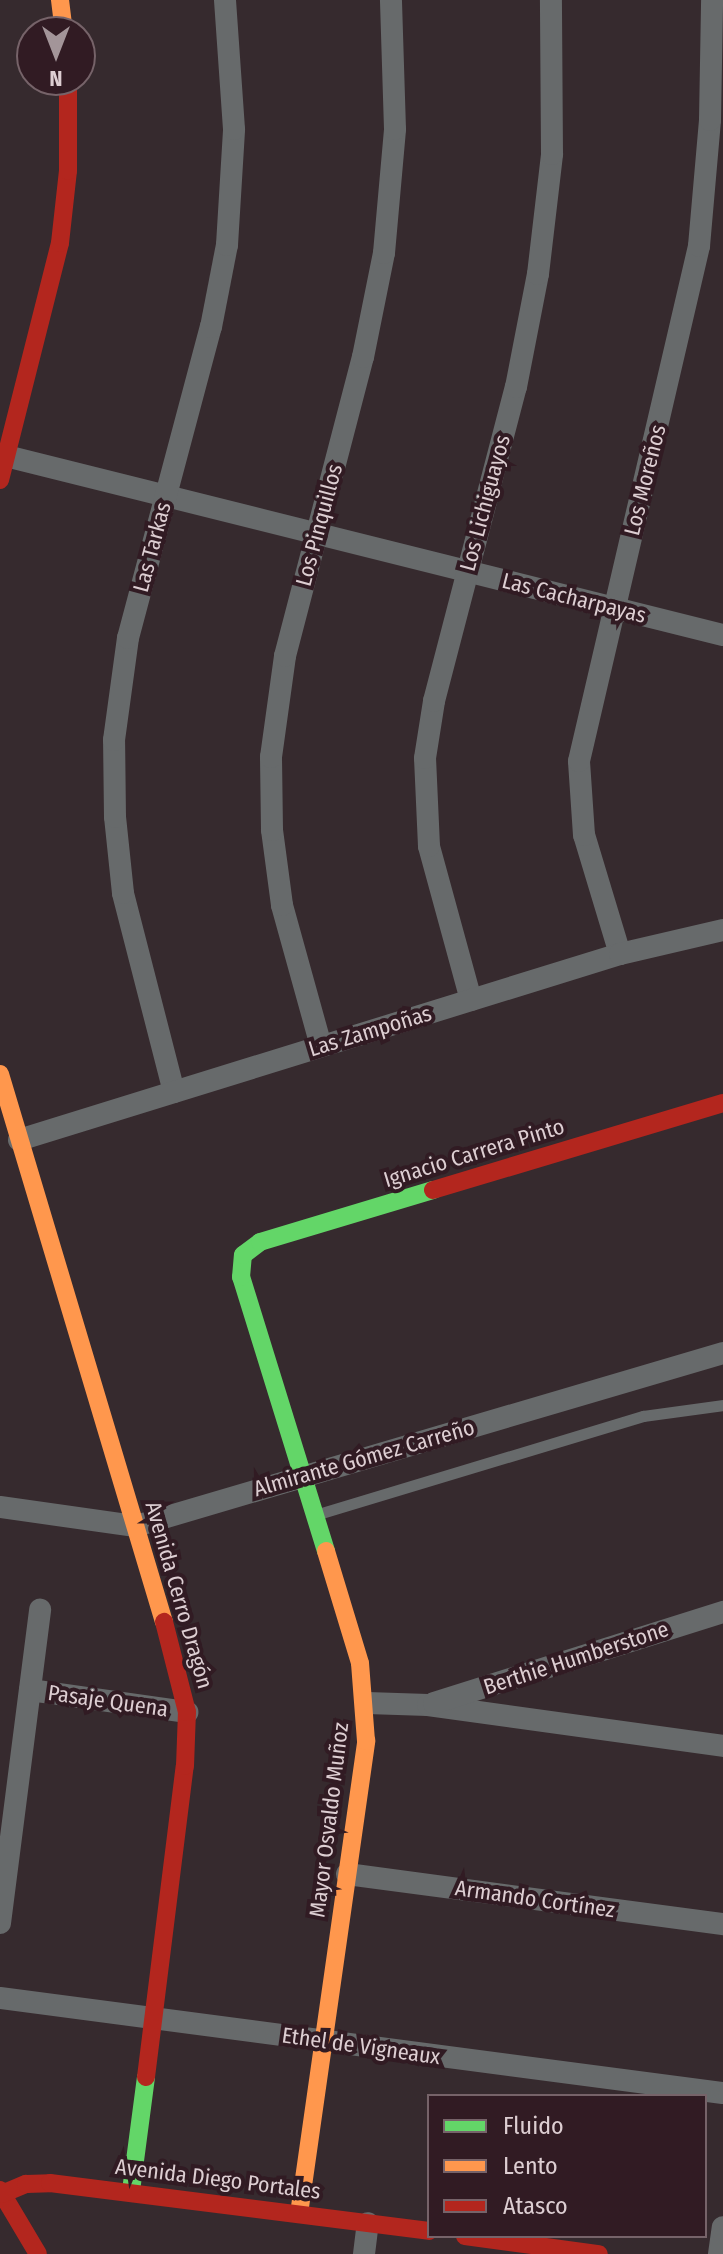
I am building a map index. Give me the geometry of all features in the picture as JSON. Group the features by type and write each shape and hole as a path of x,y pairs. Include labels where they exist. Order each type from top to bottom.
{"street":[{"name":"Las Tarkas","path":"174,1092 130,930 113,778 122,666 211,327 227,245 234,129 225,0"},
{"name":"Los Pinquillos","path":"321,1046 282,905 271,791 278,690 363,357 384,253 395,129 391,0"},
{"name":"Los Lichiguayos","path":"471,1000 435,875 424,787 431,715 516,387 538,274 552,154 551,0"},
{"name":"Los Moreños","path":"620,954 589,858 579,787 582,735 676,362 699,246 710,120 712,0"},
{"path":"0,480 60,243 68,171 68,96"},
{"name":"Las Cacharpayas","path":"6,456 723,635"},
{"name":"Las Zampoñas","path":"19,1140 620,954 723,930"},
{"name":"Avenida Cerro Dragón","path":"0,1074 136,1526 187,1712 185,1766 131,2191"},
{"name":"Ignacio Carrera Pinto","path":"243,1255 260,1242 723,1103"},
{"name":"Mayor Osvaldo Muñoz","path":"243,1255 241,1277 360,1663 367,1703 347,1874 299,2214"},
{"name":"Almirante Gómez Carreño","path":"0,1507 136,1526 723,1353"},
{"name":"Pasaje Quena","path":"0,1923 40,1610"},
{"name":"Berthie Humberstone","path":"428,1705 723,1612"},
{"name":"Pasaje Quena","path":"30,1690 187,1712"},
{"name":"Berthie Humberstone","path":"367,1703 428,1705 723,1746"},
{"name":"Armando Cortínez","path":"347,1874 723,1924"},
{"name":"Ethel de Vigneaux","path":"0,1998 723,2093"},
{"name":"Avenida Diego Portales","path":"1,2192 38,2182 131,2191 427,2231"},
{"path":"1,2192 38,2254"},
{"path":"364,2254 368,2223"},
{"path":"719,2254 723,2227"},
{"path":"476,2238 544,2250 599,2254"}],"lane":[{"path":"314,1516 643,1416 723,1405"}],"traffic: fast":[{"path":"326,1551 241,1277 243,1255 260,1242 433,1190"},
{"path":"131,2191 146,2077"}],"traffic: slow":[{"path":"60,0 62,16"},
{"path":"0,1074 164,1622"},
{"path":"299,2214 366,1741 360,1663 326,1551"}],"traffic: jam":[{"path":"0,480 60,243 68,171 68,96"},
{"path":"433,1190 723,1103"},
{"path":"146,2077 185,1766 187,1712 164,1622"},
{"path":"2,2194 26,2184 50,2183 427,2231"},
{"path":"0,2190 38,2254"},
{"path":"480,2238 599,2254"}]}
